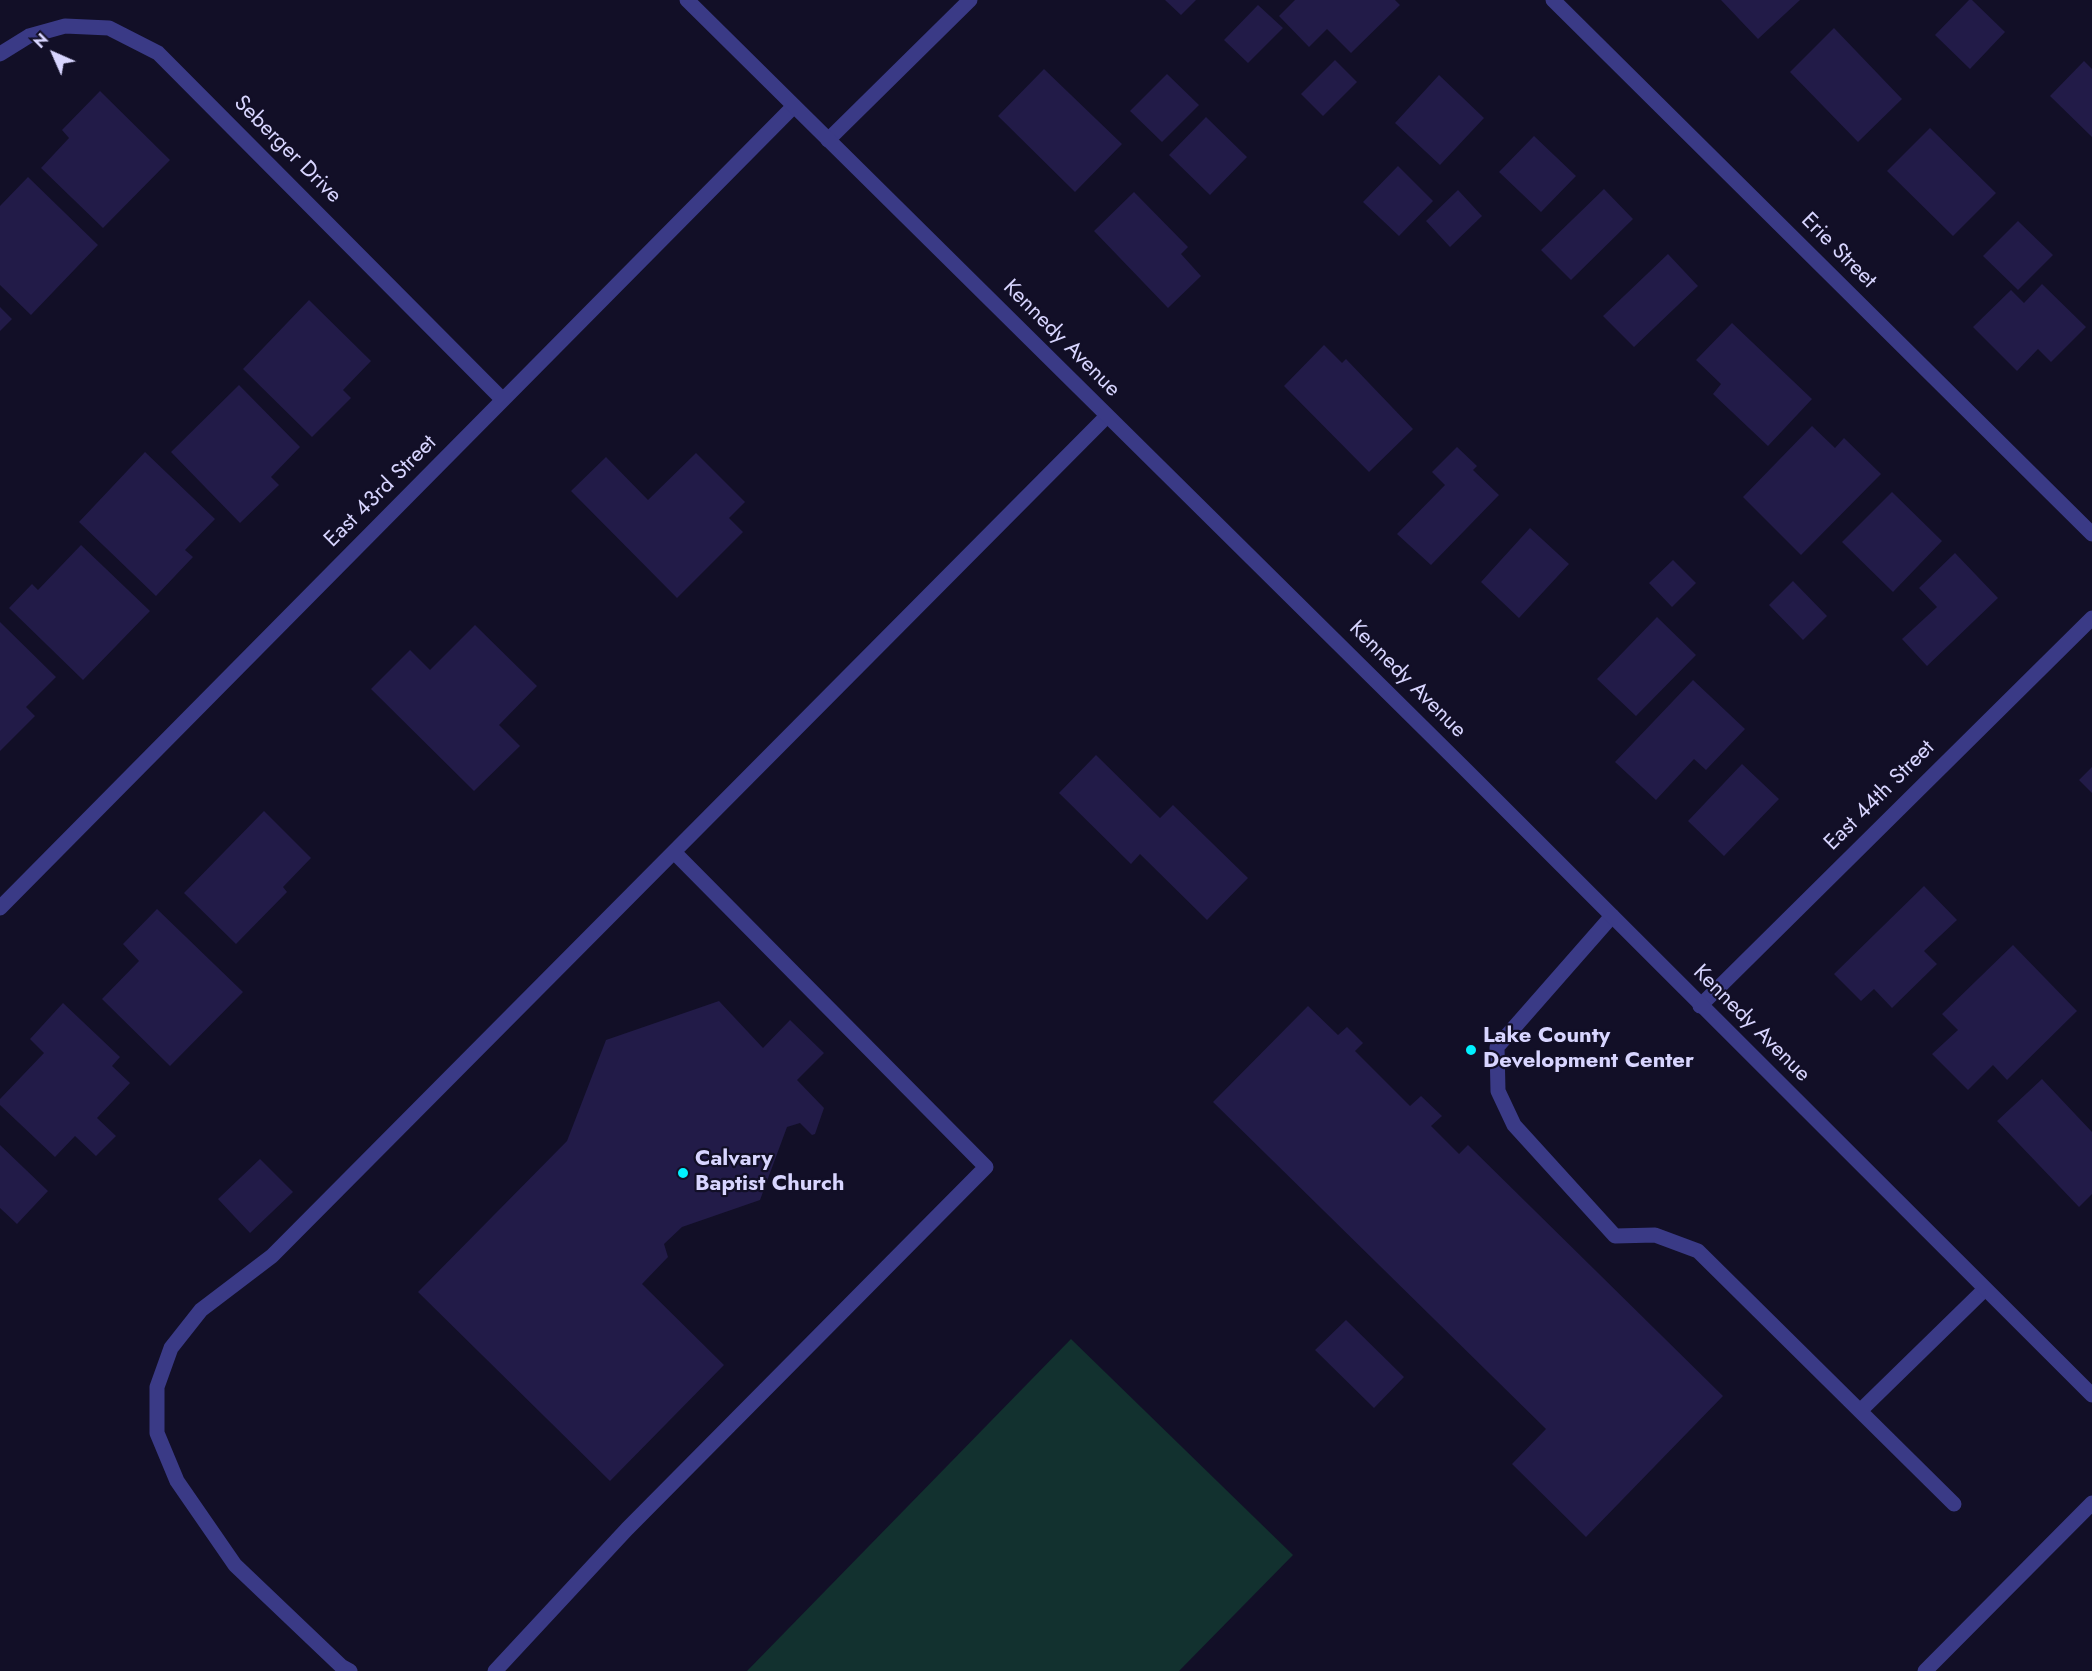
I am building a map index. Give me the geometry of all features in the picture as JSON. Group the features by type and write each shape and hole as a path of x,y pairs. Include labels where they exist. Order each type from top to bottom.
{"street":[{"name":"Kennedy Avenue","path":"687,0 2092,1395"},
{"path":"828,140 970,0"},
{"name":"Erie Street","path":"1553,0 2092,534"},
{"name":"Seberger Drive","path":"0,54 28,36 65,26 109,28 158,53 503,400"},
{"name":"East 43rd Street","path":"0,908 794,106"},
{"path":"350,1671 341,1666 235,1565 177,1481 157,1433 157,1387 171,1348 201,1310 272,1256 1107,416"},
{"name":"East 44th Street","path":"1700,1006 2092,618"},
{"path":"495,1671 627,1528 986,1167 674,852"},
{"path":"1612,916 1497,1047 1498,1091 1514,1125 1615,1236 1655,1235 1698,1251 1954,1504"},
{"path":"1860,1411 1985,1289"},
{"path":"1925,1671 2092,1503"}],"green space":[{"path":"1071,1339 1293,1555 1179,1671 747,1671"}],"building":[{"path":"1165,0 1196,0 1181,15"},
{"path":"1295,0 1395,0 1400,5 1351,53 1327,29 1309,47 1279,16"},
{"path":"1721,0 1800,0 1758,39"},
{"path":"1969,0 1972,0 2005,32 1970,69 1935,35"},
{"path":"1258,5 1283,28 1248,63 1224,40"},
{"path":"1834,28 1902,99 1858,142 1790,72"},
{"path":"1335,60 1357,82 1323,116 1301,94"},
{"path":"2084,61 2092,69 2092,137 2050,96"},
{"path":"1044,69 1122,144 1075,192 998,116"},
{"path":"1167,74 1199,105 1162,142 1130,111"},
{"path":"1439,75 1484,118 1440,165 1395,123"},
{"path":"100,91 170,160 103,228 41,168 69,138 62,130"},
{"path":"1206,117 1247,157 1210,195 1169,155"},
{"path":"1930,128 1996,193 1953,236 1887,171"},
{"path":"1534,136 1576,176 1541,212 1499,172"},
{"path":"1398,166 1433,201 1399,236 1363,202"},
{"path":"28,177 98,245 31,315 0,285 0,206"},
{"path":"1604,189 1633,219 1571,280 1541,250"},
{"path":"1458,190 1482,216 1450,247 1426,221"},
{"path":"1134,192 1188,247 1181,254 1201,276 1168,308 1094,231"},
{"path":"2018,221 2053,255 2018,290 1983,256"},
{"path":"1668,254 1698,286 1634,347 1603,316"},
{"path":"2042,284 2086,327 2051,362 2038,349 2017,371 1973,327 2011,290 2024,303"},
{"path":"309,300 371,361 343,390 351,398 312,437 243,369"},
{"path":"0,307 12,319 0,331"},
{"path":"1732,323 1812,399 1768,446 1713,394 1721,384 1696,360"},
{"path":"1324,345 1342,363 1346,359 1413,429 1369,472 1284,386"},
{"path":"239,385 300,447 271,477 279,485 240,523 171,452"},
{"path":"1812,426 1835,448 1844,438 1881,474 1801,555 1743,497"},
{"path":"1457,447 1477,466 1473,470 1499,495 1431,565 1397,534 1445,485 1432,472"},
{"path":"145,452 215,519 185,550 193,557 156,596 79,522"},
{"path":"696,453 745,502 729,518 743,532 677,598 571,491 606,457 648,500"},
{"path":"1892,492 1942,541 1893,592 1842,542"},
{"path":"1530,528 1569,564 1519,618 1481,582"},
{"path":"81,545 150,611 83,680 9,608 32,584 38,590"},
{"path":"1955,553 1998,598 1927,666 1902,639 1937,607 1919,588"},
{"path":"1673,560 1696,583 1672,607 1649,583"},
{"path":"1793,581 1827,616 1803,640 1769,605"},
{"path":"1657,617 1696,655 1636,716 1597,679"},
{"path":"0,622 56,677 26,707 35,716 0,751"},
{"path":"475,625 537,686 499,725 520,746 474,791 371,689 410,650 430,670"},
{"path":"1693,680 1745,729 1706,770 1694,759 1656,800 1615,762"},
{"path":"1096,755 1160,818 1173,805 1248,878 1207,920 1140,854 1131,864 1059,793"},
{"path":"1742,764 1779,799 1724,856 1688,821"},
{"path":"2092,767 2092,793 2079,780"},
{"path":"264,811 311,858 283,887 287,892 236,944 184,893"},
{"path":"1924,886 1957,920 1924,951 1937,964 1892,1008 1874,989 1861,1001 1834,974"},
{"path":"157,909 243,992 170,1066 102,999 139,961 123,944"},
{"path":"2013,945 2077,1011 2007,1080 1993,1065 1968,1090 1932,1054 1958,1030 1942,1014"},
{"path":"719,1001 763,1048 790,1020 824,1053 797,1080 824,1108 815,1134 812,1135 800,1123 787,1127 760,1200 682,1227 664,1244 668,1257 642,1284 724,1365 610,1481 418,1292 567,1141 606,1040"},
{"path":"63,1003 120,1057 112,1066 130,1083 97,1118 116,1136 96,1156 75,1136 55,1157 0,1105 0,1099 44,1053 30,1039"},
{"path":"1308,1006 1338,1035 1347,1027 1363,1043 1355,1051 1410,1106 1421,1096 1442,1116 1431,1126 1459,1154 1468,1145 1723,1396 1586,1537 1512,1464 1546,1429 1213,1102"},
{"path":"2042,1079 2092,1132 2092,1194 2079,1207 1997,1121"},
{"path":"0,1145 48,1191 17,1224 0,1208"},
{"path":"260,1159 293,1192 250,1233 218,1199"},
{"path":"1346,1320 1404,1377 1374,1408 1315,1350"}],"place":[{"name":"Lake County Development Center","path":"1471,1050"},
{"name":"Calvary Baptist Church","path":"683,1173"}]}
